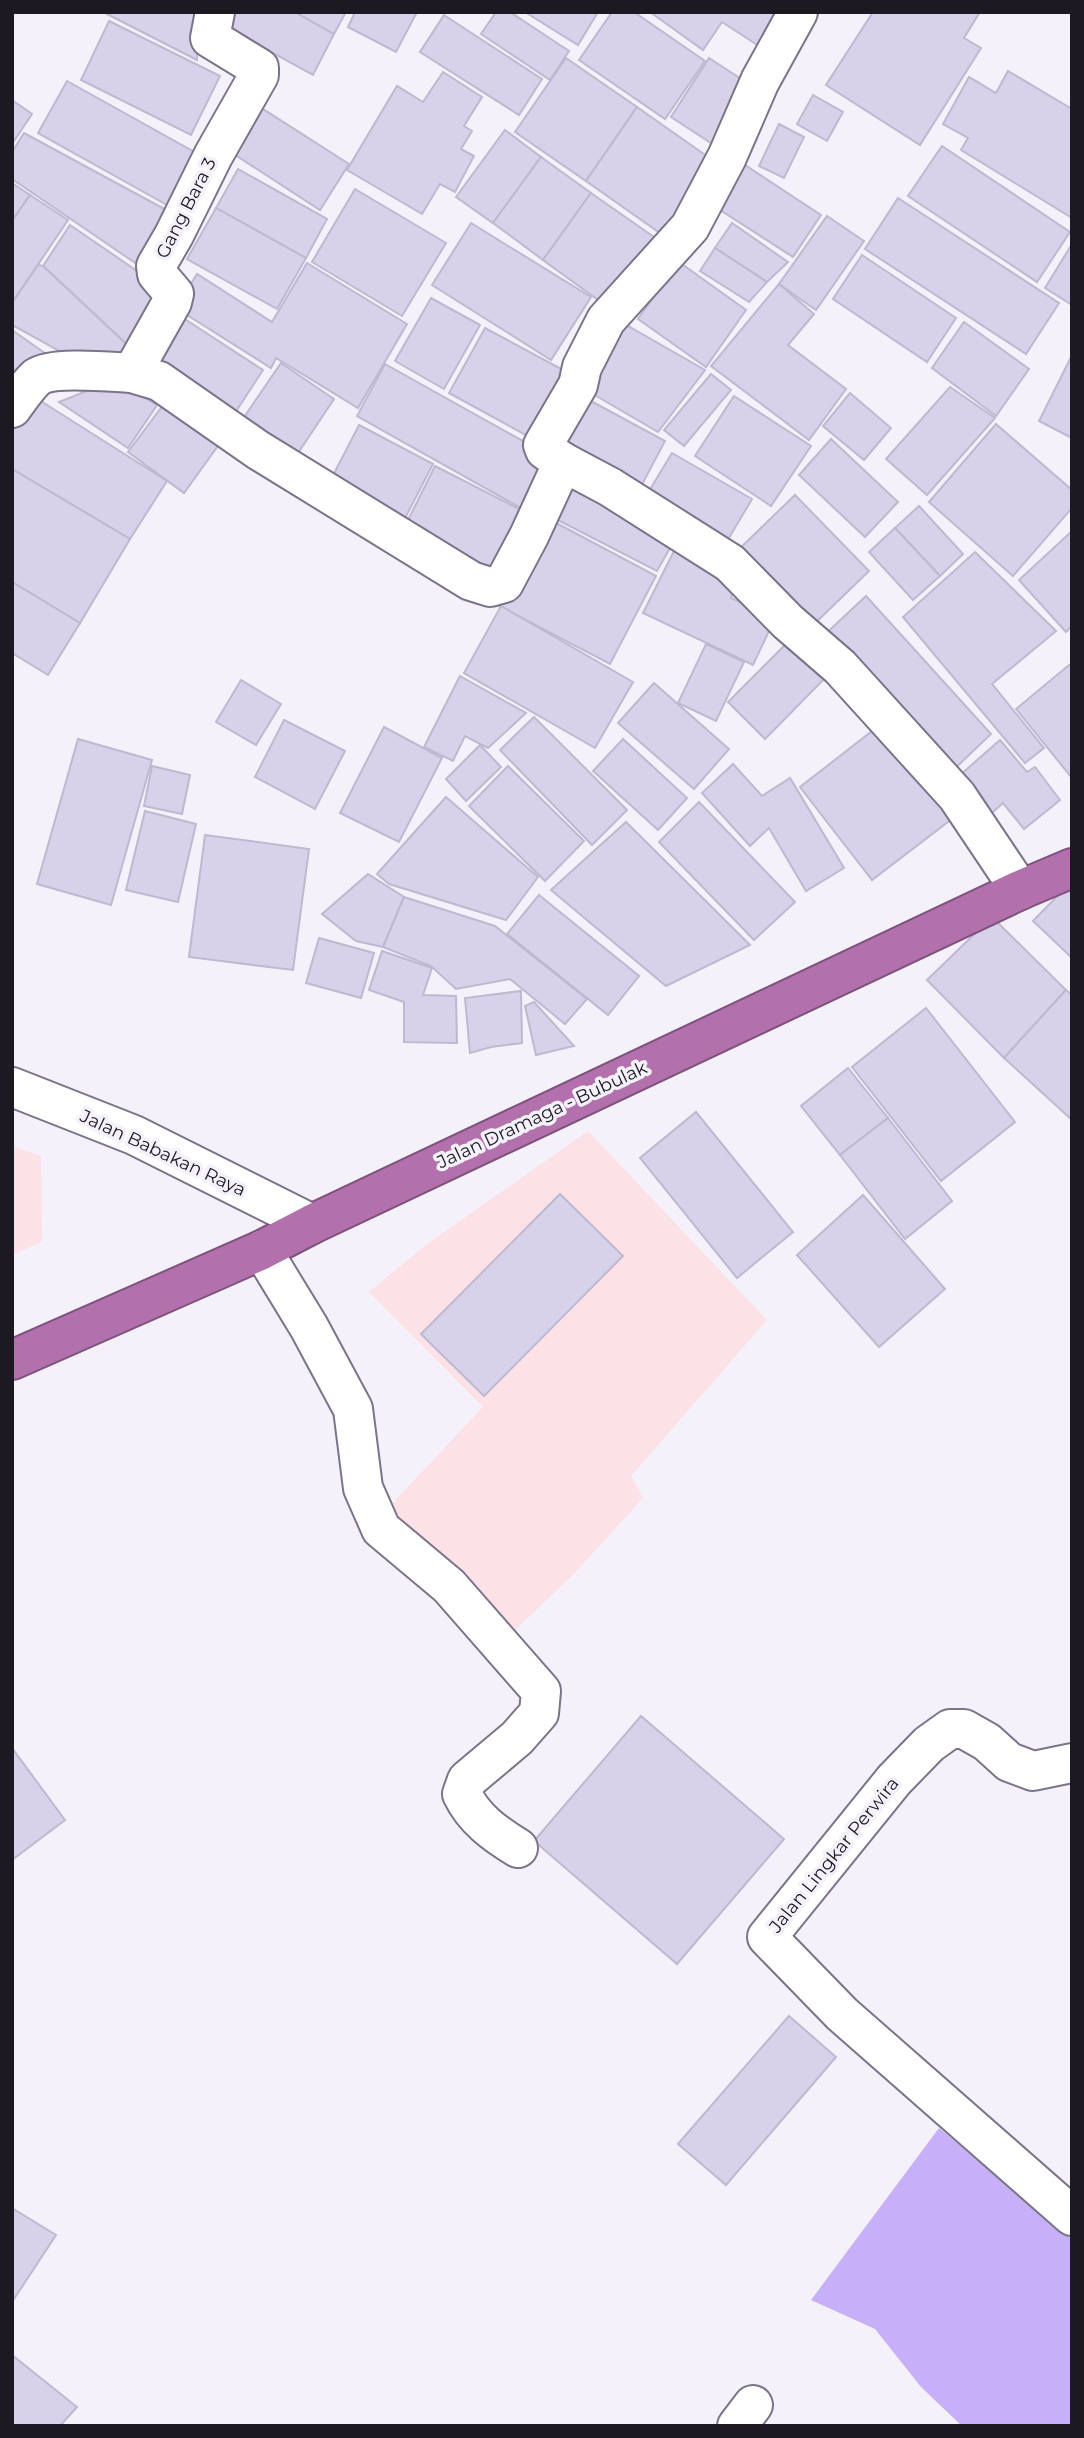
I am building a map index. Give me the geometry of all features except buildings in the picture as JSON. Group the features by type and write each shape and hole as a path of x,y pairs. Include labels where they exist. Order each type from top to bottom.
{"highway":[{"name":"Jalan Dramaga - Bubulak","path":"12,1360 262,1250 1020,890 1072,868"}],"street":[{"name":"Gang Bara 3","path":"132,373 174,294 157,274 156,266 259,75 258,68 210,38 215,12"},
{"path":"798,12 761,80 727,157 690,227 606,320 582,367 578,385 543,445 545,450 563,462 610,487 730,563 788,622 840,667 957,796 1020,890"},
{"path":"12,408 38,377 50,372 98,370 132,373 159,381 258,450 471,581 490,587 504,583 563,462"},
{"name":"Jalan Babakan Raya","path":"12,1087 134,1135 312,1224"},
{"path":"262,1250 309,1327 353,1409 363,1488 381,1529 449,1586 541,1691 538,1713 517,1738 467,1780 462,1794 470,1810 498,1835 518,1848"},
{"name":"Jalan Lingkar Perwira","path":"1072,1762 1033,1771 1009,1762 987,1742 964,1729 950,1729 929,1744 894,1780 767,1937 842,2014 1072,2216"}],"shaded area":[{"path":"588,1131 767,1320 631,1476 643,1498 573,1575 510,1635 385,1511 483,1407 369,1292 427,1244"},
{"path":"12,1146 41,1156 42,1242 12,1255"},
{"path":"939,2128 1072,2239 1072,2426 962,2426 921,2387 875,2329 811,2300"}]}
